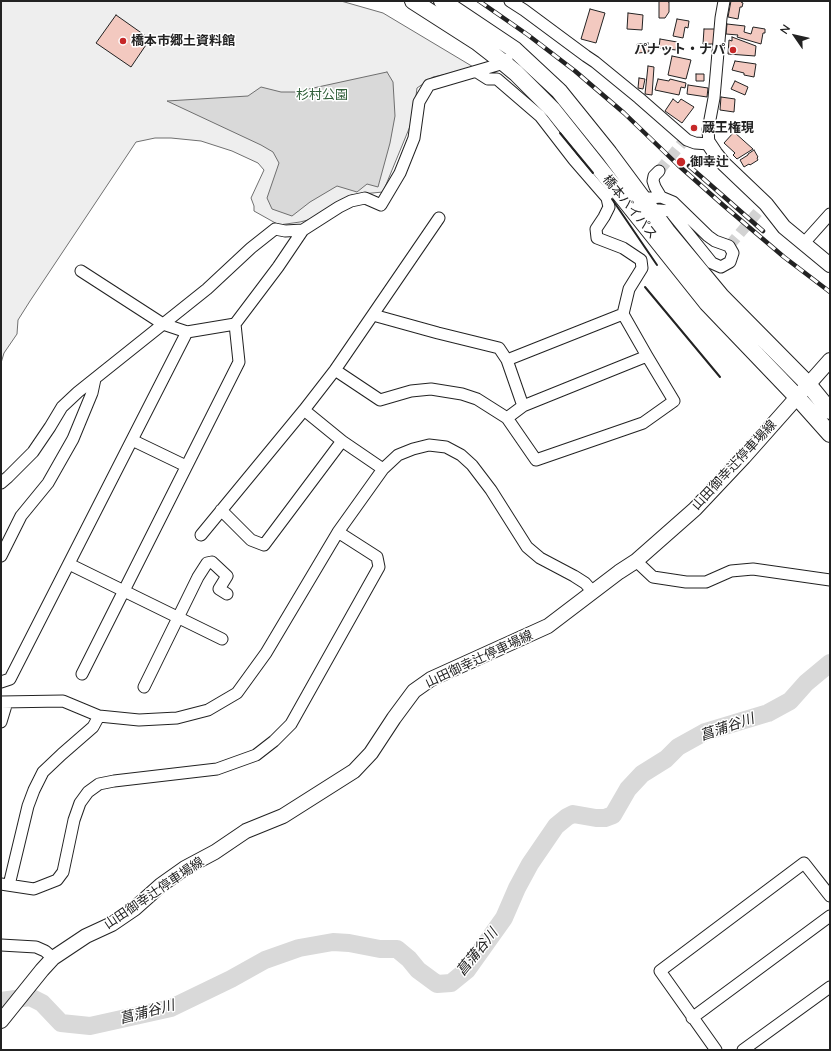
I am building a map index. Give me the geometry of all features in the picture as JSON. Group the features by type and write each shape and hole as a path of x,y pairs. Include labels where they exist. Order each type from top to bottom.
{"highway":[{"name":"橋本バイパス","path":"413,1 477,42 504,63 553,110 707,304 797,397 830,434"},
{"name":"橋本バイパス","path":"442,1 515,50 559,91 610,153 668,231 721,296 808,384 830,411"}],"main road":[{"path":"709,144 723,163 762,208 830,265"},
{"name":"山田御幸辻停車場線","path":"1,1021 53,958 86,936 112,924 134,909 184,868 215,852 246,831 283,816 354,771 371,754 394,718 414,691 431,679 548,626 636,561 695,509 744,458 830,360"}],"street":[{"path":"510,1 595,62 639,98 685,141 709,144 708,130 714,98 720,25 724,1"},
{"path":"82,674 239,362 235,324 278,267 302,230 351,201 365,198 381,205 400,173 414,138 419,102 429,85 504,63 515,50"},
{"path":"335,370 380,400 411,390 431,389 462,394 477,399 507,418 536,460 643,423 674,401 623,314 629,289 642,268 641,260 623,248 597,238 596,229 609,207 607,198 574,160 540,116 497,79 488,79 477,72"},
{"path":"624,200 648,205 659,210 670,212 712,263 721,267 730,262 733,253 729,246 715,241 673,202 661,197 653,181 654,176 659,171"},
{"path":"636,213 661,197"},
{"path":"804,243 830,214"},
{"path":"201,535 335,370 439,218"},
{"path":"1,483 33,452 62,407 78,392 207,289 251,248 275,229 285,231 302,230"},
{"path":"81,271 163,324 187,332 235,324"},
{"path":"507,360 623,314"},
{"path":"373,315 499,348 507,360 523,406"},
{"path":"1,682 10,680 187,332"},
{"path":"507,418 523,406 647,356"},
{"path":"1,556 21,516 48,483 73,439 92,393 95,379"},
{"path":"304,410 342,441 383,469"},
{"path":"132,440 186,466"},
{"path":"221,510 251,540 264,545 342,441"},
{"path":"1,722 4,702 63,702 99,716 139,720 177,718 208,710 237,693 266,653 338,532 383,469 398,455 412,449 429,445 446,447 472,464 491,490 527,547 540,558 574,576 593,592"},
{"path":"99,716 93,727 43,772 28,806 5,884 34,889 57,880 64,872 74,820 80,803 88,792 99,784 114,780 216,769 256,755 274,741 291,724 379,567 377,557 338,532"},
{"path":"636,561 653,577 686,582 706,582 731,571 753,569 830,580"},
{"path":"144,686 198,577 207,563 212,562 227,576 219,589 227,594"},
{"path":"69,564 222,639"},
{"path":"716,1050 660,971 804,863 830,896"},
{"path":"692,1018 830,916"},
{"path":"1,945 36,947 45,951 53,958"},
{"path":"743,1050 830,986"}],"green space":[{"name":"杉村公園","path":"1,1 341,1 383,13 475,68 433,77 417,88 413,119 383,192 351,195 312,219 300,222 279,225 254,211 251,198 264,170 258,163 232,151 201,141 155,138 136,142 18,320 17,334 4,353 1,363"}],"shaded area":[{"path":"387,72 393,82 395,116 390,143 378,187 367,184 357,192 337,186 310,202 292,216 272,209 267,198 279,163 273,152 167,101 248,96 261,87 281,92 295,92"}],"building":[{"path":"659,1 669,2 669,12 665,18 659,18"},
{"path":"731,1 741,1 743,3 742,7 740,7 738,19 728,17"},
{"path":"590,9 605,13 596,43 581,39"},
{"path":"628,13 643,15 642,30 627,29"},
{"name":"橋本市郷土資料館","path":"116,15 150,39 131,67 96,43"},
{"path":"677,19 689,21 688,28 685,27 683,38 673,36"},
{"path":"727,24 745,26 744,32 751,34 753,27 765,29 761,44 737,37 738,35 726,34"},
{"path":"704,29 715,29 715,44 703,44"},
{"path":"732,37 756,46 755,56 728,54 729,40 732,41"},
{"path":"660,39 677,42 676,50 659,48"},
{"path":"648,43 649,52 638,53 637,44"},
{"path":"672,56 691,60 686,79 668,75"},
{"path":"735,61 756,64 754,77 732,70"},
{"path":"648,66 654,67 652,95 645,94"},
{"path":"696,74 704,74 704,81 696,81"},
{"path":"639,78 645,79 643,89 638,88"},
{"path":"658,79 669,81 670,79 686,83 685,88 681,87 679,95 655,90"},
{"path":"735,81 748,87 745,95 731,89"},
{"path":"688,85 708,88 707,97 687,94"},
{"path":"721,97 735,99 734,112 720,110"},
{"path":"673,99 678,103 681,99 694,107 682,123 665,111"},
{"path":"734,132 753,149 737,159 733,155 735,153 724,143"},
{"path":"754,150 758,160 744,167 740,160"}],"waterway":[{"name":"菖蒲谷川","path":"1,1001 30,997 42,1003 61,1023 90,1026 171,1008 231,979 265,960 299,948 333,942 349,943 380,949 397,949 409,959 418,970 437,984 451,983 467,970 504,918 517,888 530,864 556,826 573,814 596,818 605,818 613,815 628,789 642,774 666,759 678,747 705,732 768,713 790,701 806,683 830,663"}],"tunnel":[{"path":"659,171 683,142"},
{"path":"729,246 758,212"}],"railway":[{"path":"479,1 528,35 575,71 624,113 678,165 723,205 784,257 830,292"},
{"path":"689,166 763,231"}],"wall":[{"path":"560,133 593,173"},
{"path":"612,199 657,265"},
{"path":"645,287 720,377"}],"place":[{"name":"橋本市郷土資料館","path":"123,41"},
{"name":"パナット・ナパ","path":"733,50"},
{"name":"蔵王権現","path":"694,128"},
{"name":"御幸辻","path":"681,162"}]}
